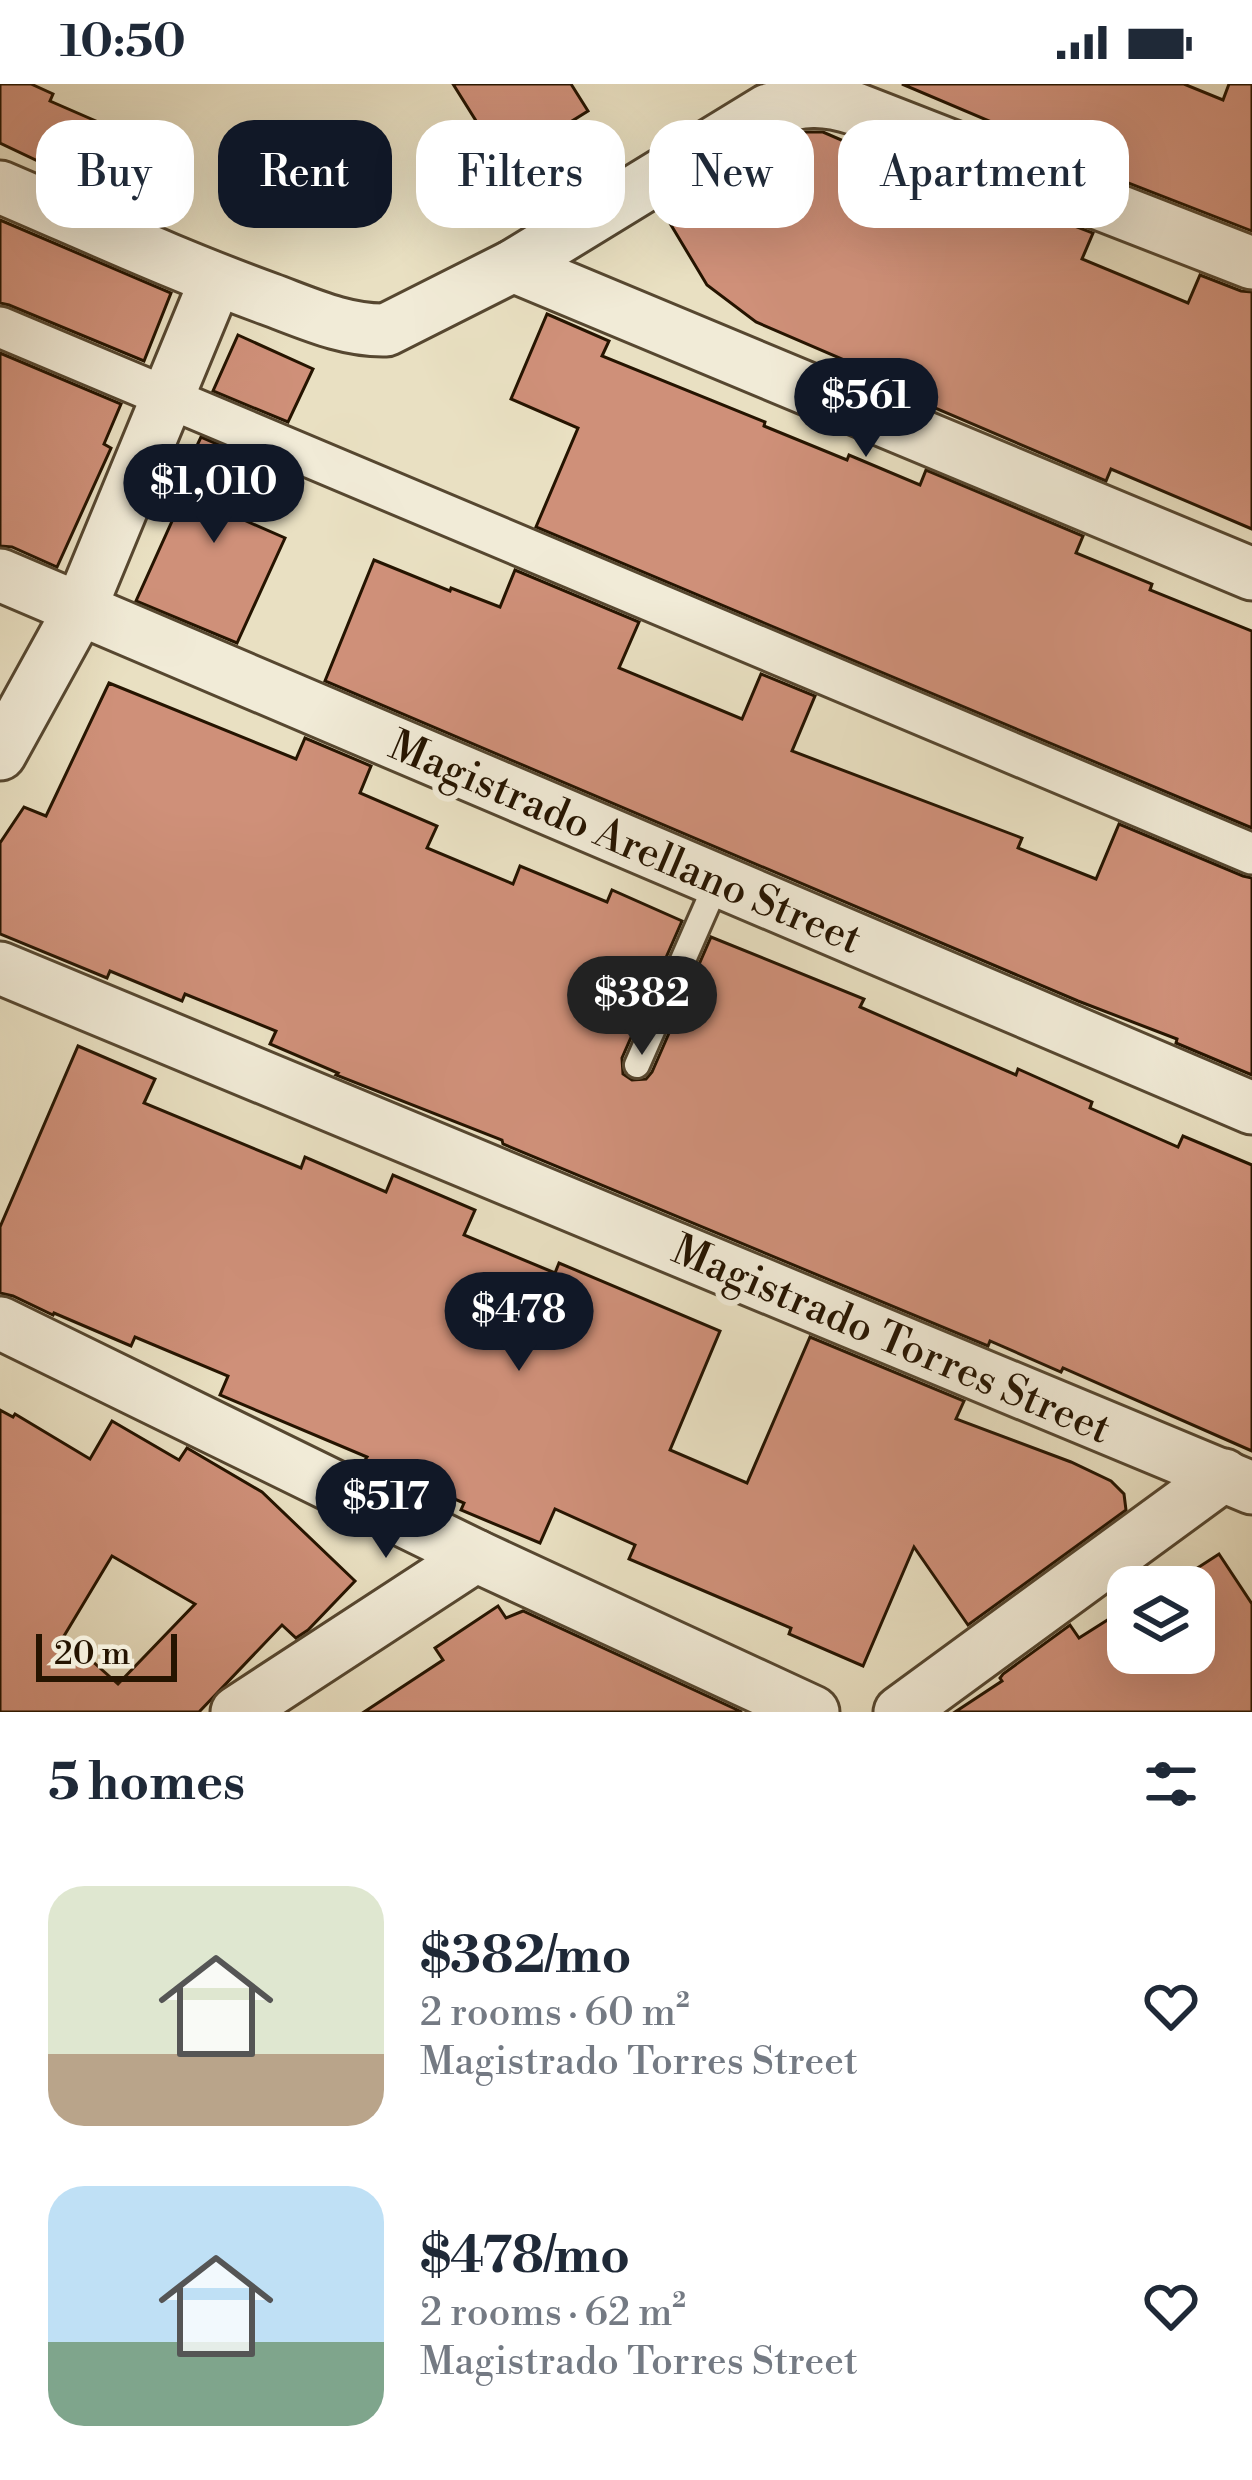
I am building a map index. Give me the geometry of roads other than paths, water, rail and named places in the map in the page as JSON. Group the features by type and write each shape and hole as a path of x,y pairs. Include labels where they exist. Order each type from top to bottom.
{"street":[{"path":"0,187 216,280 339,325 386,330 513,266 768,110 810,100 856,109 1252,263"},
{"path":"513,266 1252,574"},
{"path":"0,754 80,609 216,280"},
{"path":"0,327 1252,854"},
{"name":"Magistrado Arellano Street","path":"0,575 1252,1108"},
{"name":"Magistrado Torres Street","path":"0,968 1238,1482"},
{"path":"0,1323 476,1556 813,1712"},
{"path":"900,1712 1238,1482"},
{"path":"237,1712 476,1556"}],"lane":[{"path":"637,1064 718,880"}]}
